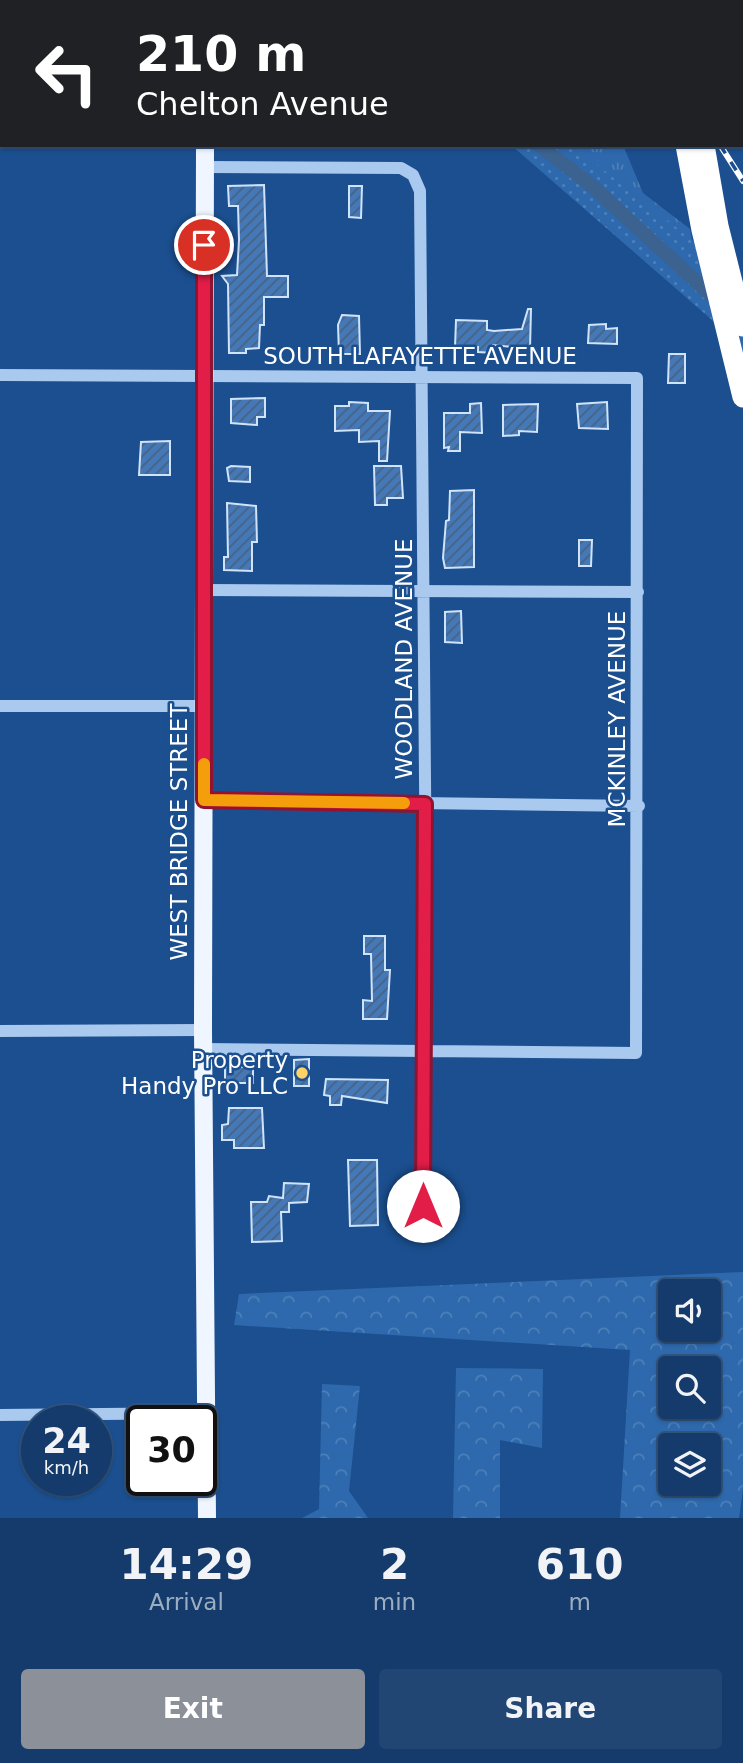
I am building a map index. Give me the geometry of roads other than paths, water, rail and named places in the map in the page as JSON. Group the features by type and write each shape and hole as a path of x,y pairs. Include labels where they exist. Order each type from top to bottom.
{"highway":[{"path":"686,147 704,240 740,386"},
{"path":"704,147 718,226 743,326"}],"main road":[{"name":"WEST BRIDGE STREET","path":"205,147 205,1405"},
{"name":"WEST BRIDGE STREET","path":"207,1496 207,1518"}],"street":[{"name":"WOODLAND AVENUE","path":"205,167 407,171 418,182 420,191 425,591 423,1236"},
{"name":"SOUTH LAFAYETTE AVENUE","path":"0,375 637,378"},
{"name":"MCKINLEY AVENUE","path":"424,1050 636,1054 639,806 637,378"},
{"path":"203,590 638,592"},
{"path":"0,706 204,706"},
{"path":"204,800 639,806"},
{"path":"0,1031 203,1030"},
{"path":"203,1049 424,1050"},
{"path":"0,1415 126,1414"}],"waterway":[{"path":"542,147 592,186 712,296"}],"railway":[{"path":"721,147 743,181"}],"place":[{"name":"Property Handy Pro LLC","path":"302,1073"}]}
